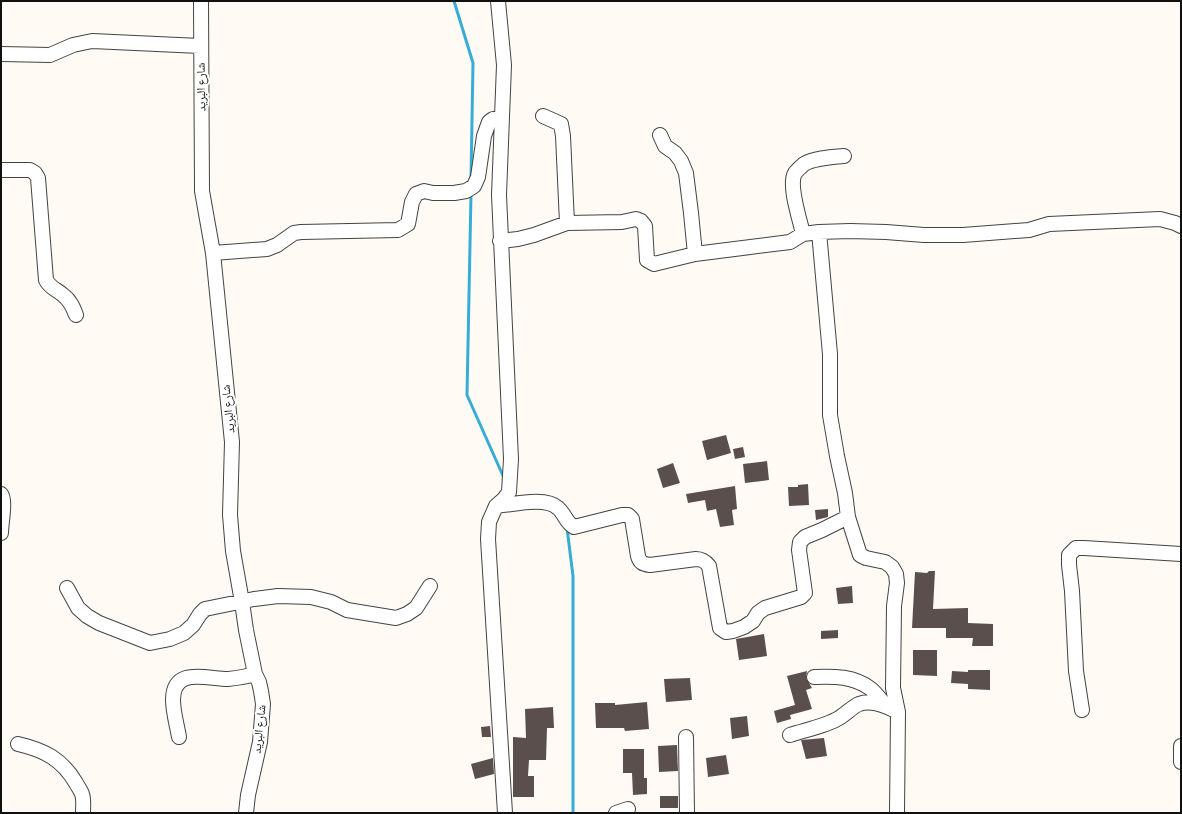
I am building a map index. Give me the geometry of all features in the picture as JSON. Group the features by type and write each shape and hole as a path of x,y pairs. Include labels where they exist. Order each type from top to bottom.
{"street":[{"name":"شارع البريد","path":"201,1 200,46 202,191 212,253 232,442 230,515 233,551 246,630 255,674 261,691 263,716 260,742 248,795 246,813"},
{"path":"498,1 504,65 499,195 500,241 511,459 509,492 496,506 489,522 488,539 505,813"},
{"path":"1,54 50,55 73,45 92,41 200,46"},
{"path":"543,116 561,124 563,136 567,222"},
{"path":"212,253 267,249 277,245 294,233 301,232 398,230 408,224 412,202 416,194 424,191 433,193 454,193 466,191 474,186 478,177 484,136 489,122 494,119 502,119"},
{"path":"660,135 665,146 675,153 681,161 686,172 695,254"},
{"path":"803,234 796,204 793,182 795,172 805,164 825,158 844,156"},
{"path":"1,170 30,170 36,173 38,178 46,280 49,286 64,295 70,301 76,315"},
{"path":"500,241 534,235 567,222 622,222 636,220 641,221 645,226 647,260 654,264 695,254 790,242 803,234 819,232 850,231 924,235 963,235 1029,230 1049,224 1152,219 1175,222 1181,226"},
{"path":"819,232 830,354 830,415 845,493 848,517 860,555 866,558 885,562 892,567 896,574 893,688 891,708 897,813"},
{"path":"1,494 4,498 1,533"},
{"path":"496,506 540,502 548,503 558,508 570,525 574,527 622,515 628,515 632,519 638,556 640,562 643,564 650,565 696,559 701,559 706,562 709,566 720,628 726,632 744,627 753,621 758,613 765,608 801,598 805,594 799,550 800,542 805,537 848,517"},
{"path":"1082,710 1076,671 1069,555 1076,548 1181,554"},
{"path":"67,588 78,608 87,616 99,623 150,643 170,639 184,634 205,609 242,602 254,598 278,596 311,597 326,600 347,610 396,618 407,614 416,608 430,586"},
{"path":"179,737 173,699 176,689 184,678 200,676 227,679 247,677 255,674"},
{"path":"814,677 834,676 854,680 872,689 891,708"},
{"path":"790,735 840,718 860,703 875,703 891,708"},
{"path":"686,737 687,813"},
{"path":"18,744 32,747 49,754 62,765 73,778 83,795 83,813"},
{"path":"1181,746 1181,762"}],"building":[{"path":"726,435 731,453 707,460 702,441"},
{"path":"743,447 745,457 735,459 733,449"},
{"path":"767,461 769,480 745,483 743,464"},
{"path":"673,463 680,483 663,488 657,469"},
{"path":"808,484 809,505 789,506 788,487 798,487 798,485"},
{"path":"735,486 737,509 732,510 734,525 720,527 716,509 707,511 705,500 688,503 686,494"},
{"path":"828,509 828,517 816,520 815,510"},
{"path":"929,571 935,571 933,609 968,608 968,623 993,624 993,646 972,646 973,638 946,638 946,628 912,628 915,572 927,573"},
{"path":"852,586 853,603 838,604 836,588"},
{"path":"838,630 838,638 821,639 821,631"},
{"path":"764,634 767,656 739,660 736,639"},
{"path":"913,650 937,650 937,676 913,675"},
{"path":"968,670 990,670 990,690 968,689 968,684 951,683 952,671 968,672"},
{"path":"807,671 806,678 812,688 806,690 812,709 790,715 791,719 777,723 774,711 795,705 787,676"},
{"path":"690,678 692,700 666,702 664,679"},
{"path":"647,702 649,729 625,731 624,728 596,728 595,703 615,703 615,705"},
{"path":"553,707 554,728 547,728 546,760 529,760 528,776 534,776 534,797 513,797 513,737 526,738 525,709"},
{"path":"747,716 749,736 732,739 730,718"},
{"path":"490,726 491,737 482,737 481,727"},
{"path":"824,738 827,756 806,759 801,740"},
{"path":"677,745 678,771 659,772 658,746"},
{"path":"623,749 644,749 644,778 647,778 647,794 633,795 632,773 623,773"},
{"path":"726,755 729,774 708,777 706,758"},
{"path":"493,758 494,774 475,779 471,764"},
{"path":"660,796 678,796 678,808 660,808"}],"waterway":[{"path":"454,1 473,63 471,178"},
{"path":"471,194 467,395 504,478"},
{"path":"567,528 573,576 573,813"}]}
